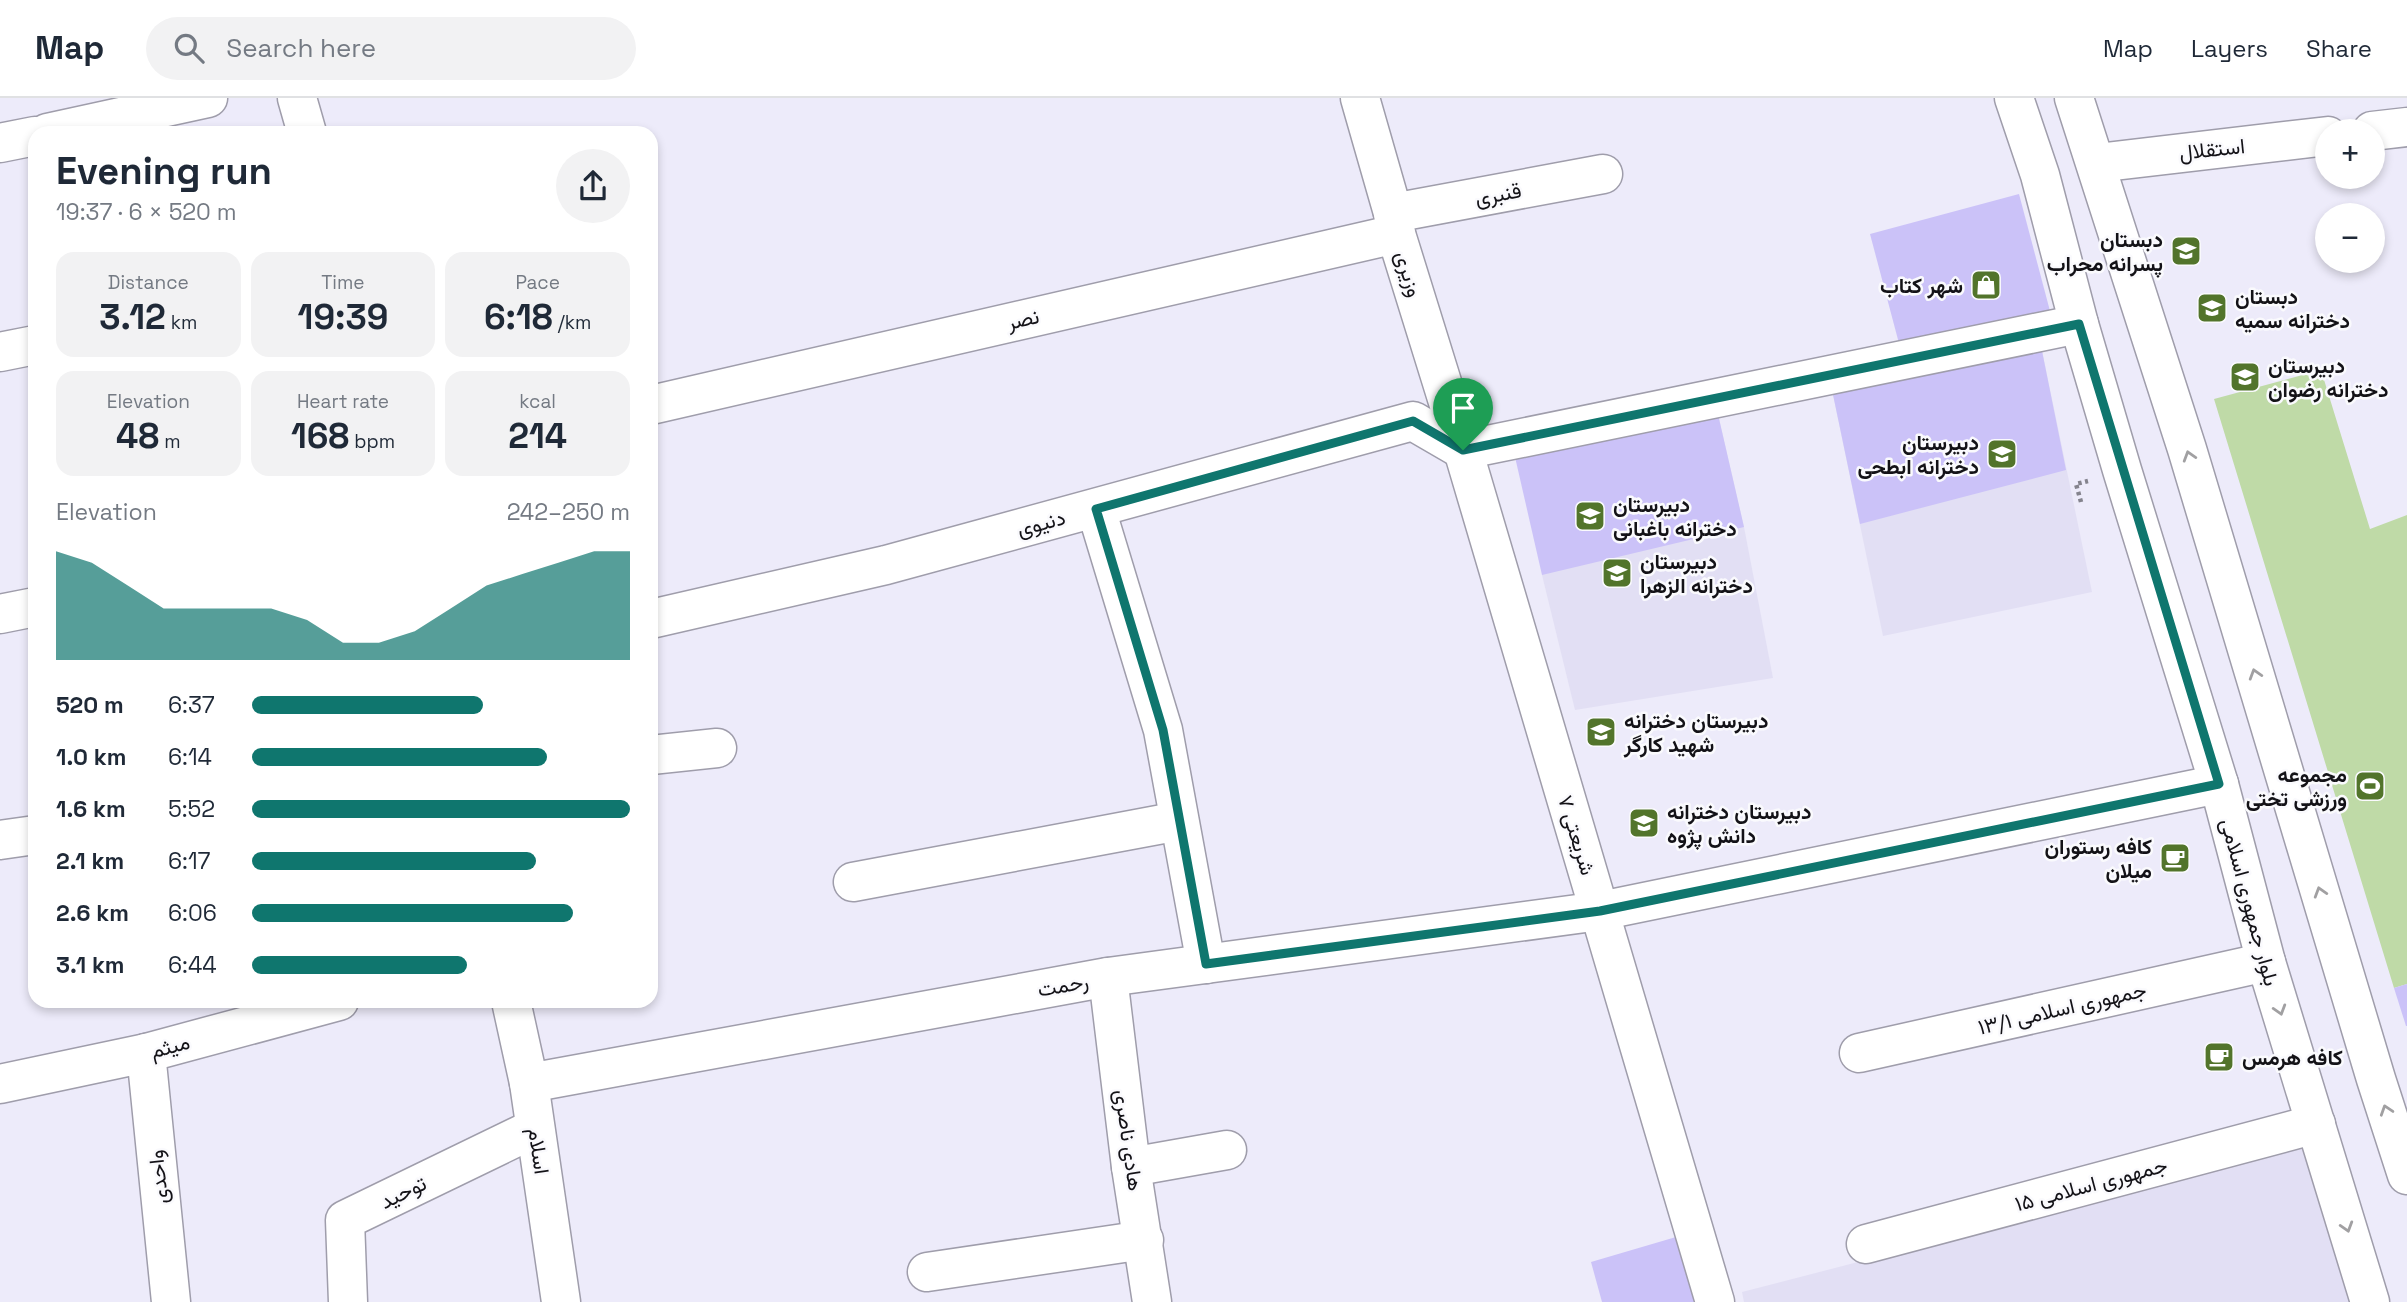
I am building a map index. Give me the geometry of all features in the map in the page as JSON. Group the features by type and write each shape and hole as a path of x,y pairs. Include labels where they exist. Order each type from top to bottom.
{"street":[{"path":"79,126 208,98"},
{"path":"297,98 305,126"},
{"name":"وزیری","path":"1360,98 1463,450"},
{"name":"بلوار جمهوری اسلامی","path":"2014,98 2040,176 2079,324 2219,784 2266,962 2370,1302"},
{"path":"2074,98 2188,449 2407,1175"},
{"path":"2385,130 2407,127"},
{"path":"0,143 28,137"},
{"name":"استقلال","path":"2040,176 2097,163 2315,138"},
{"name":"قنبری","path":"1395,223 1603,174"},
{"name":"نصر","path":"658,403 1395,223"},
{"path":"1463,450 2079,324"},
{"path":"0,352 28,346"},
{"name":"دنیوی","path":"658,617 886,565 1413,421 1463,450"},
{"name":"شریعتی ۷","path":"1463,450 1715,1302"},
{"path":"1096,509 1163,730 1206,964"},
{"path":"0,614 28,608"},
{"path":"658,754 717,748"},
{"name":"رحمت","path":"529,1083 1108,977 1600,911 2219,784"},
{"path":"853,882 1180,821"},
{"path":"0,840 28,836"},
{"name":"جمهوری اسلامی ۱۳/۱","path":"1858,1053 2266,962"},
{"name":"هادی ناصری","path":"1108,977 1131,1167 1152,1302"},
{"name":"میثم","path":"0,1084 146,1053 313,1008"},
{"name":"اسلام","path":"513,1008 529,1083 561,1302"},
{"name":"واحدی","path":"146,1053 170,1302"},
{"name":"جمهوری اسلامی ۱۵","path":"1866,1244 2316,1124"},
{"name":"توحید","path":"348,1302 345,1220 535,1128"},
{"path":"1131,1167 1227,1150"},
{"path":"927,1272 1144,1240"}],"path":[{"path":"2076,484 2081,502"}],"shaded area":[{"path":"2040,341 2092,592 1883,636 1831,385"},
{"path":"1717,410 1744,527 1773,678 1575,710 1542,575"},
{"path":"2307,1146 2354,1302 1744,1302 1742,1292"}],"green space":[{"name":"مجموعه ورزشی تختی","path":"2321,370 2370,529 2407,515 2407,984 2394,988 2214,399"}],"building":[{"path":"2019,194 2050,311 1901,351 1870,234"},
{"path":"2040,341 2066,470 1860,524 1831,385"},
{"path":"1717,410 1744,527 1542,575 1515,457"},
{"path":"2407,984 2407,1026 2406,1026 2394,988"},
{"path":"1676,1237 1695,1302 1602,1302 1591,1262"}],"place":[{"name":"دبستان پسرانه محراب","path":"2186,251"},
{"name":"شهر کتاب","path":"1986,285"},
{"name":"دبستان دخترانه سمیه","path":"2212,308"},
{"name":"دبیرستان دخترانه رضوان","path":"2245,377"},
{"name":"دبیرستان دخترانه ابطحی","path":"2002,454"},
{"name":"دبیرستان دخترانه باغبانی","path":"1590,516"},
{"name":"دبیرستان دخترانه الزهرا","path":"1617,573"},
{"name":"دبیرستان دخترانه شهید کارگر","path":"1601,732"},
{"name":"مجموعه ورزشی تختی","path":"2370,786"},
{"name":"دبیرستان دخترانه دانش پژوه","path":"1644,823"},
{"name":"کافه رستوران میلان","path":"2175,858"},
{"name":"کافه هرمس","path":"2219,1057"}],"route":[{"path":"2079,324 2219,784 1600,911 1206,964 1163,730 1096,509 1413,421 1463,450 2079,324"}]}
